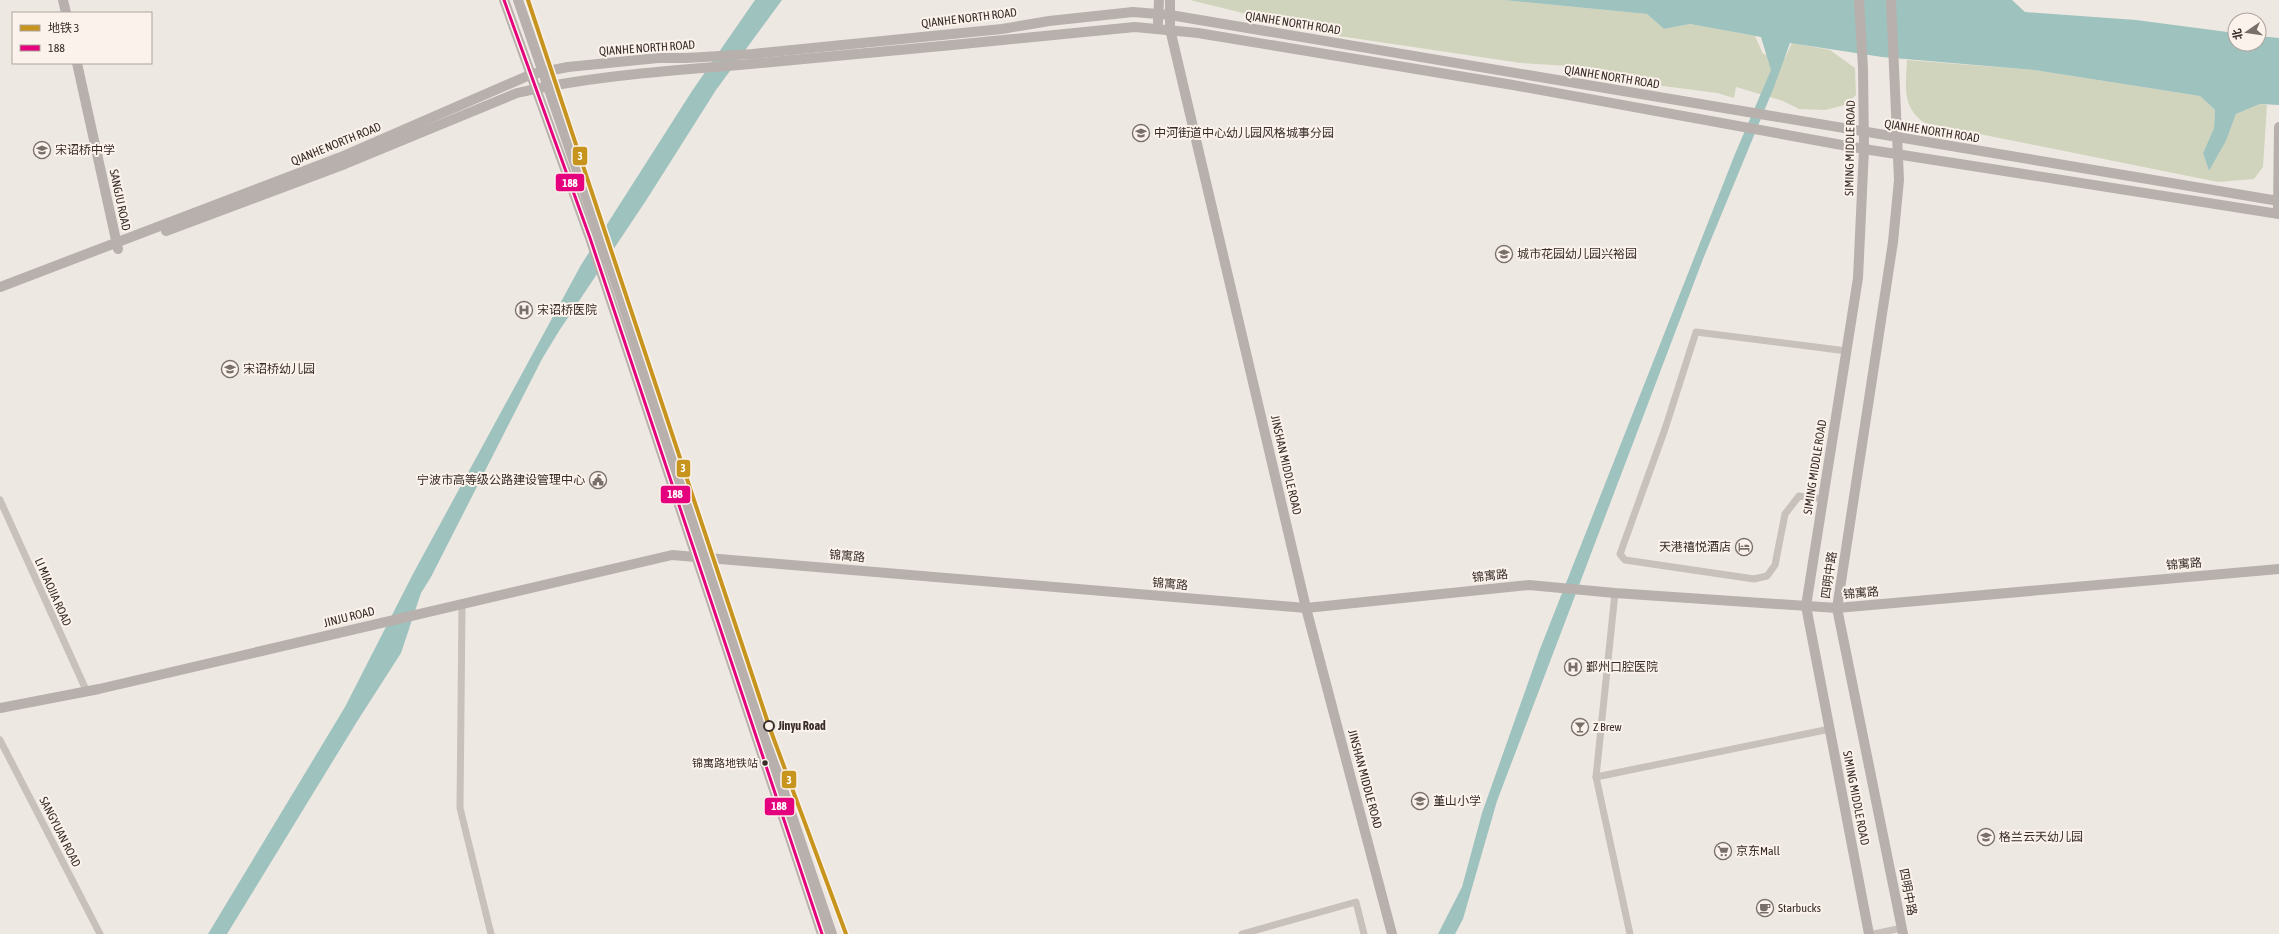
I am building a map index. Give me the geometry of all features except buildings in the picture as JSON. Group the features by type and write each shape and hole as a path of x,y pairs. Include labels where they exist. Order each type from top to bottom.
{"main road":[{"path":"63,0 66,12"},
{"path":"504,0 594,234 621,298 700,556 822,934"},
{"path":"518,0 550,86 594,234 610,300 832,934"},
{"path":"1157,28 1159,0"},
{"name":"JINSHAN MIDDLE ROAD","path":"1170,0 1170,29 1306,608 1392,934"},
{"name":"SIMING MIDDLE ROAD","path":"1859,0 1863,68 1864,149 1858,278 1806,606 1869,934"},
{"path":"1891,0 1895,70 1897,154"},
{"name":"QIANHE NORTH ROAD","path":"0,294 341,157 532,74 658,58 754,54 1002,29 1049,21 1125,13 1170,15 1864,133 2278,201"},
{"name":"QIANHE NORTH ROAD","path":"0,287 345,164 518,93 537,88 679,70 1135,27 1170,29 1513,85 1864,149 2279,216"},
{"name":"SANGJU ROAD","path":"77,64 117,246"},
{"path":"2279,127 2279,216"},
{"name":"四明中路","path":"1897,154 1898,180 1893,242 1837,608 1902,931"},
{"name":"JINJU ROAD","path":"0,708 87,692 672,555 700,556"},
{"name":"锦寓路","path":"700,556 1306,608 1528,585 1615,593 1837,608 2279,569"}],"street":[{"path":"1823,499 1799,496 1785,514 1775,565 1767,576 1754,578 1625,560 1620,554 1665,429 1696,332 1847,351"},
{"name":"LI MIAOJIA ROAD","path":"0,500 87,692"},
{"path":"1615,593 1596,777 1630,934"},
{"path":"462,605 460,808 491,934"},
{"path":"1596,777 1830,729"},
{"name":"SANGYUAN ROAD","path":"0,740 100,934"},
{"path":"1242,934 1356,902 1364,934"},
{"path":"1874,934 1902,931"}],"green space":[{"path":"1190,0 1503,0 1647,14 1664,29 1690,24 1755,36 1763,54 1785,58 1792,43 1830,50 1855,68 1856,95 1845,105 1825,110 1799,109 1783,101 1736,87 1734,98 1717,93 1617,80 1570,66 1521,63 1332,35"},
{"path":"1907,60 2034,70 2200,96 2215,110 2214,128 2203,153 2209,171 2226,141 2236,114 2260,104 2267,105 2263,167 2254,179 2218,182 1925,123 1917,117 1908,103 1906,87"}],"water":[{"path":"755,0 782,0 716,90 647,199 542,359 431,577 421,593 401,653 358,720 227,934 208,934 345,707 414,572 581,265 692,91"},
{"path":"1503,0 2012,0 2025,12 2136,20 2227,32 2227,52 2267,52 2267,37 2279,38 2279,105 2260,104 2236,114 2226,141 2209,171 2203,153 2214,128 2215,110 2200,96 2034,70 1882,57 1790,43 1774,87 1703,259 1497,801 1463,919 1455,934 1438,934 1462,887 1482,813 1540,649 1735,154 1771,70 1761,37 1690,24 1664,29 1647,14"}],"metro line":[{"name":"3","path":"528,0 769,726 846,934"}],"transit line":[{"name":"188","path":"504,0 590,238 822,934"}],"place":[{"name":"中河街道中心幼儿园风格城事分园","path":"1141,133"},
{"name":"宋诏桥中学","path":"42,150"},
{"name":"城市花园幼儿园兴裕园","path":"1504,254"},
{"name":"宋诏桥医院","path":"524,310"},
{"name":"宋诏桥幼儿园","path":"230,369"},
{"name":"宁波市高等级公路建设管理中心","path":"598,480"},
{"name":"天港禧悦酒店","path":"1744,547"},
{"name":"鄞州口腔医院","path":"1573,667"},
{"name":"Jinyu Road","path":"769,726"},
{"name":"Z Brew","path":"1580,727"},
{"name":"锦寓路地铁站","path":"765,763"},
{"name":"堇山小学","path":"1420,801"},
{"name":"格兰云天幼儿园","path":"1986,837"},
{"name":"京东Mall","path":"1723,851"},
{"name":"Starbucks","path":"1765,908"}]}
